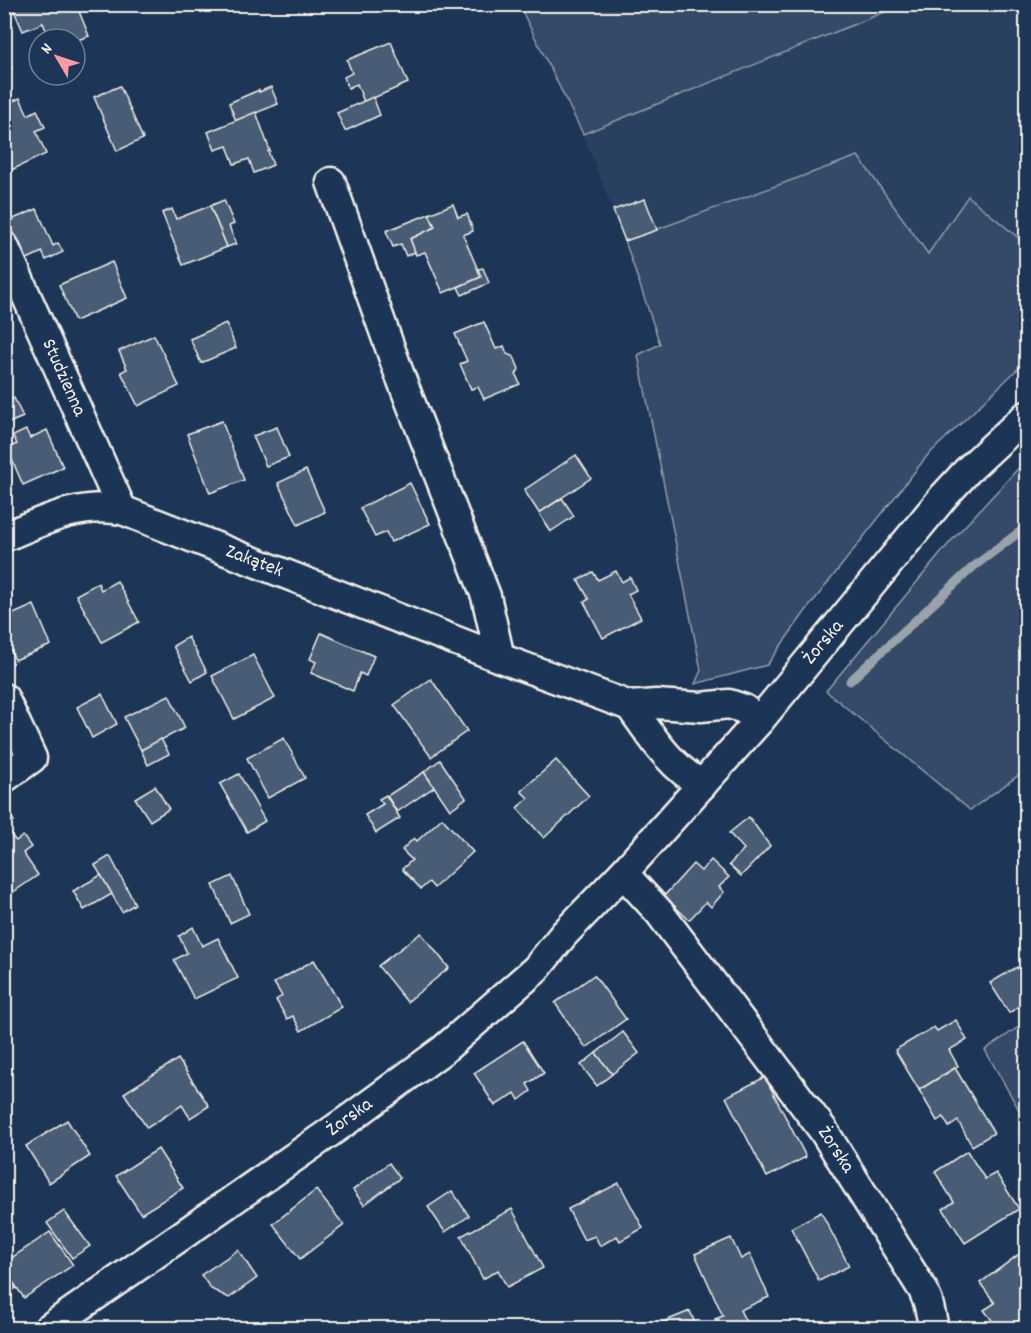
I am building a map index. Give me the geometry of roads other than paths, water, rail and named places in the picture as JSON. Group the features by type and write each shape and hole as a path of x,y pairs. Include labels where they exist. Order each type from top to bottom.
{"street":[{"path":"331,182 411,404 486,596 500,658"},
{"name":"Studzienna","path":"4,246 122,510"},
{"name":"Żorska","path":"49,1329 352,1117 443,1050 536,969 564,934 623,873 759,721 944,496 968,470 1026,416"},
{"name":"Zakątek","path":"4,537 59,514 76,510 101,507 122,510 500,658 630,706 656,704 701,707 729,704 744,709 759,721"},
{"path":"4,698 32,758 4,778"},
{"path":"630,706 668,758 681,772 702,785"},
{"name":"Żorska","path":"623,873 659,912 823,1130 922,1290 928,1302 934,1329"}],"waterway":[{"path":"850,681 973,567 1026,527"}]}
